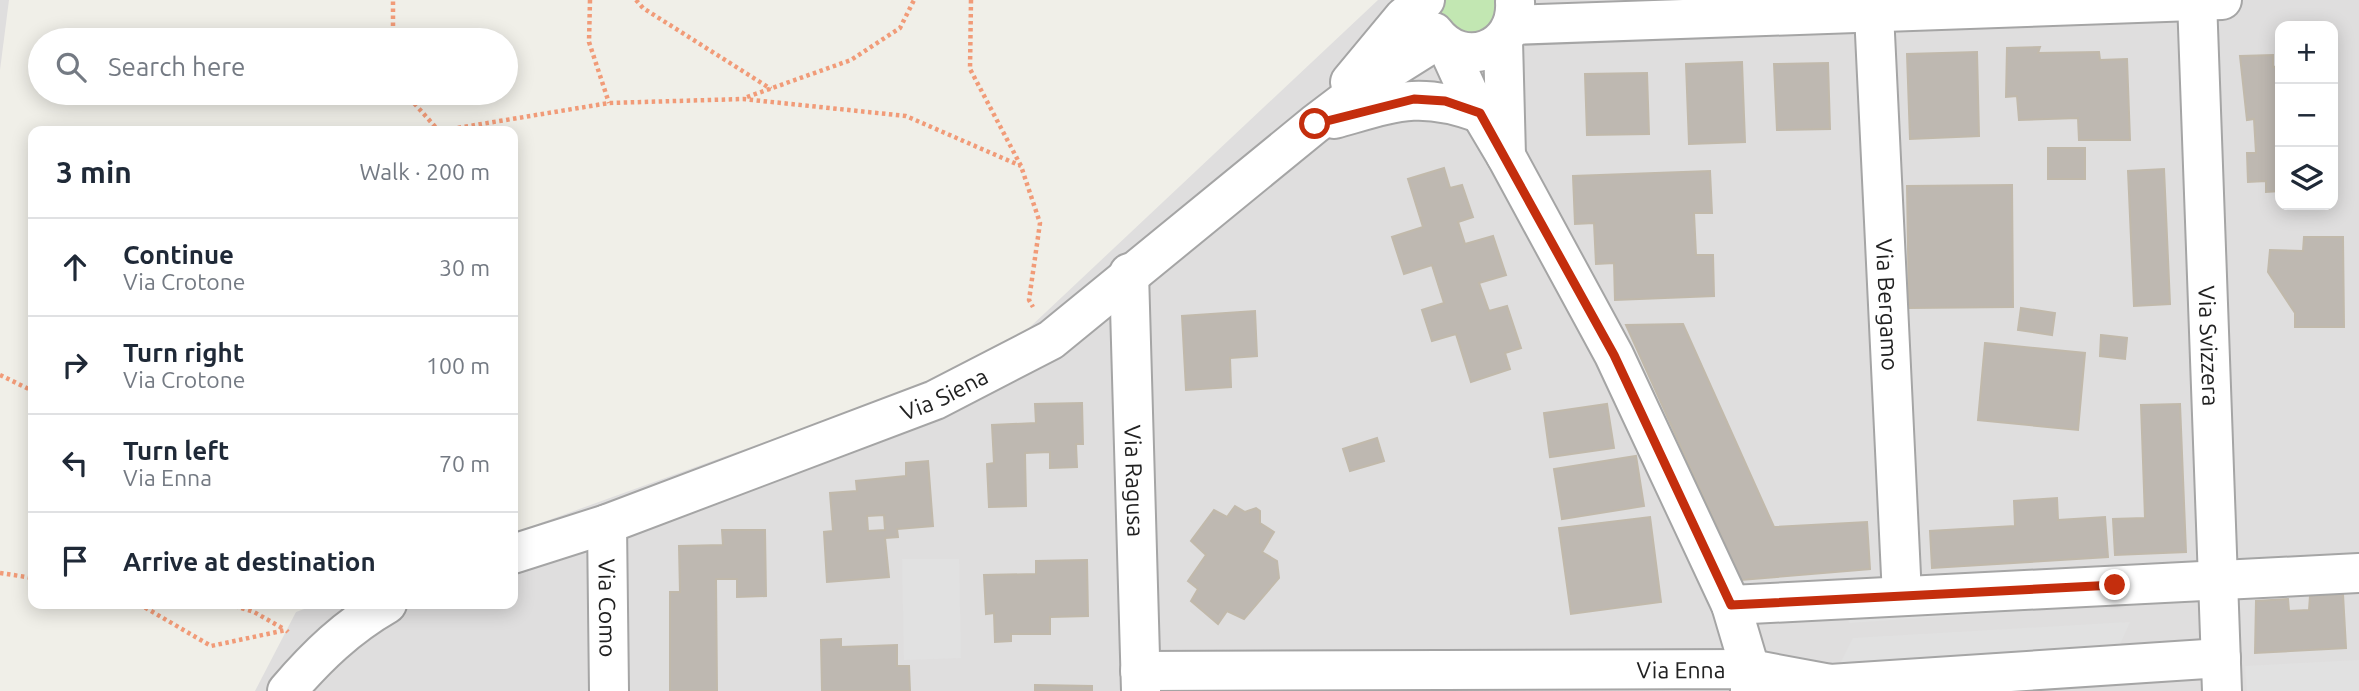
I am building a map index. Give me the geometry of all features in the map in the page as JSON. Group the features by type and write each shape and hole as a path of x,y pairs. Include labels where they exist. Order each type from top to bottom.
{"street":[{"path":"1427,0 1429,21 1614,355 1731,605 1750,680"},
{"name":"Via Siena","path":"1315,124 1404,17 1427,0"},
{"name":"Via Svizzera","path":"2197,0 2222,675"},
{"path":"1513,16 1575,25 2222,0"},
{"name":"Via Bergamo","path":"1874,13 1902,596"},
{"path":"1443,43 1464,53 1479,53 1513,16"},
{"path":"1506,156 1513,16"},
{"name":"Via Siena","path":"518,552 607,524 935,400 1051,340 1129,273 1369,83 1443,43"},
{"path":"1315,124 1414,99 1445,101 1480,113"},
{"name":"Via Ragusa","path":"1129,273 1140,681"},
{"name":"Via Como","path":"607,524 609,691"},
{"path":"1731,605 2359,573"},
{"path":"287,691 317,656 354,623 378,609"},
{"name":"Via Enna","path":"1140,681 1750,680 1829,684 2222,675"}],"path":[{"path":"393,0 393,28"},
{"path":"590,0 589,43 609,103"},
{"path":"636,0 643,8 771,89"},
{"path":"743,99 851,60 900,28 914,0"},
{"path":"971,0 970,69 1021,166 1040,223 1029,300 1051,340"},
{"path":"474,126 609,103 743,99 906,116 1021,166"},
{"path":"416,105 435,126"},
{"path":"0,375 28,389"},
{"path":"0,573 28,577"},
{"path":"148,609 211,646 286,630"},
{"path":"244,609 286,630 317,656"}],"shaded area":[{"path":"0,0 9,0 0,70"},
{"path":"1378,0 2359,0 2359,691 255,691 296,612 304,609 518,609 518,531 997,358"},
{"path":"902,559 959,559 961,658 904,660"},
{"path":"2115,590 2116,605 1849,623 1847,603"},
{"path":"2130,622 2116,653 1838,668 1853,638"},
{"path":"2359,660 2359,691 2247,691 2245,666"}],"green space":[{"path":"1442,0 1501,0 1501,22 1469,41 1440,15"}],"building":[{"path":"2040,47 2038,53 2099,52 2100,60 2127,59 2130,140 2079,140 2078,118 2019,120 2017,96 2006,97 2007,48"},
{"path":"1977,52 1979,136 1910,139 1907,54"},
{"path":"2273,55 2275,191 2266,192 2266,181 2248,182 2247,153 2256,153 2254,119 2247,120 2240,56"},
{"path":"1742,62 1745,142 1689,144 1686,64"},
{"path":"1828,63 1830,129 1777,130 1774,64"},
{"path":"1647,73 1649,134 1587,135 1585,74"},
{"path":"2048,148 2085,148 2085,179 2048,179"},
{"path":"1444,168 1450,188 1462,185 1473,217 1458,222 1465,244 1493,236 1506,275 1479,283 1489,311 1507,306 1521,348 1505,353 1510,369 1471,382 1456,334 1432,341 1422,310 1444,303 1432,265 1404,274 1392,237 1423,227 1408,179"},
{"path":"2164,169 2170,304 2134,306 2128,171"},
{"path":"1710,171 1712,213 1694,213 1696,255 1713,255 1714,296 1615,300 1614,263 1596,264 1594,223 1575,224 1573,176"},
{"path":"2012,185 2013,307 1909,308 1907,186"},
{"path":"2304,237 2343,237 2344,327 2295,327 2295,313 2268,272 2270,250 2303,251"},
{"path":"2021,308 2055,313 2052,335 2018,330"},
{"path":"1255,311 1257,356 1230,358 1231,387 1186,390 1182,316"},
{"path":"1683,324 1774,527 1867,522 1870,569 1741,580 1626,325"},
{"path":"2101,335 2127,338 2125,359 2100,356"},
{"path":"1985,343 2085,353 2078,430 1978,420"},
{"path":"1082,403 1083,444 1076,444 1077,467 1050,468 1050,452 1025,453 1026,506 989,507 987,464 994,463 992,425 1036,423 1035,404"},
{"path":"1607,404 1614,448 1550,457 1544,413"},
{"path":"2180,404 2186,552 2115,555 2113,519 2145,518 2141,405"},
{"path":"1377,438 1384,461 1350,471 1343,449"},
{"path":"1636,456 1644,506 1562,519 1554,469"},
{"path":"928,461 933,526 897,529 898,537 885,538 889,577 827,582 824,532 833,531 830,493 857,491 856,481 906,476 906,463","holes":["884,515 885,530 868,531 867,516"]},
{"path":"2057,498 2058,520 2105,517 2108,557 1932,568 1930,531 2015,526 2014,501"},
{"path":"1235,506 1245,512 1256,508 1260,511 1260,523 1274,532 1262,552 1277,561 1279,578 1244,619 1227,611 1218,624 1191,601 1198,589 1188,581 1206,555 1191,541 1214,510 1227,517"},
{"path":"1650,517 1661,602 1571,614 1559,528"},
{"path":"722,530 765,530 766,596 737,597 737,579 716,579 717,691 670,691 670,592 680,592 679,546 723,545"},
{"path":"1087,560 1088,616 1050,617 1050,634 1011,634 1011,641 995,642 994,613 986,614 984,575 1036,574 1036,561"},
{"path":"2343,594 2346,648 2255,653 2256,601 2288,599 2289,611 2309,610 2310,596"},
{"path":"841,639 841,647 897,645 897,666 909,666 910,691 822,691 821,640"},
{"path":"1035,685 1092,686 1092,691 1035,691"}],"route":[{"path":"1315,124 1414,99 1445,101 1480,113 1614,355 1731,605 2115,585"}]}
